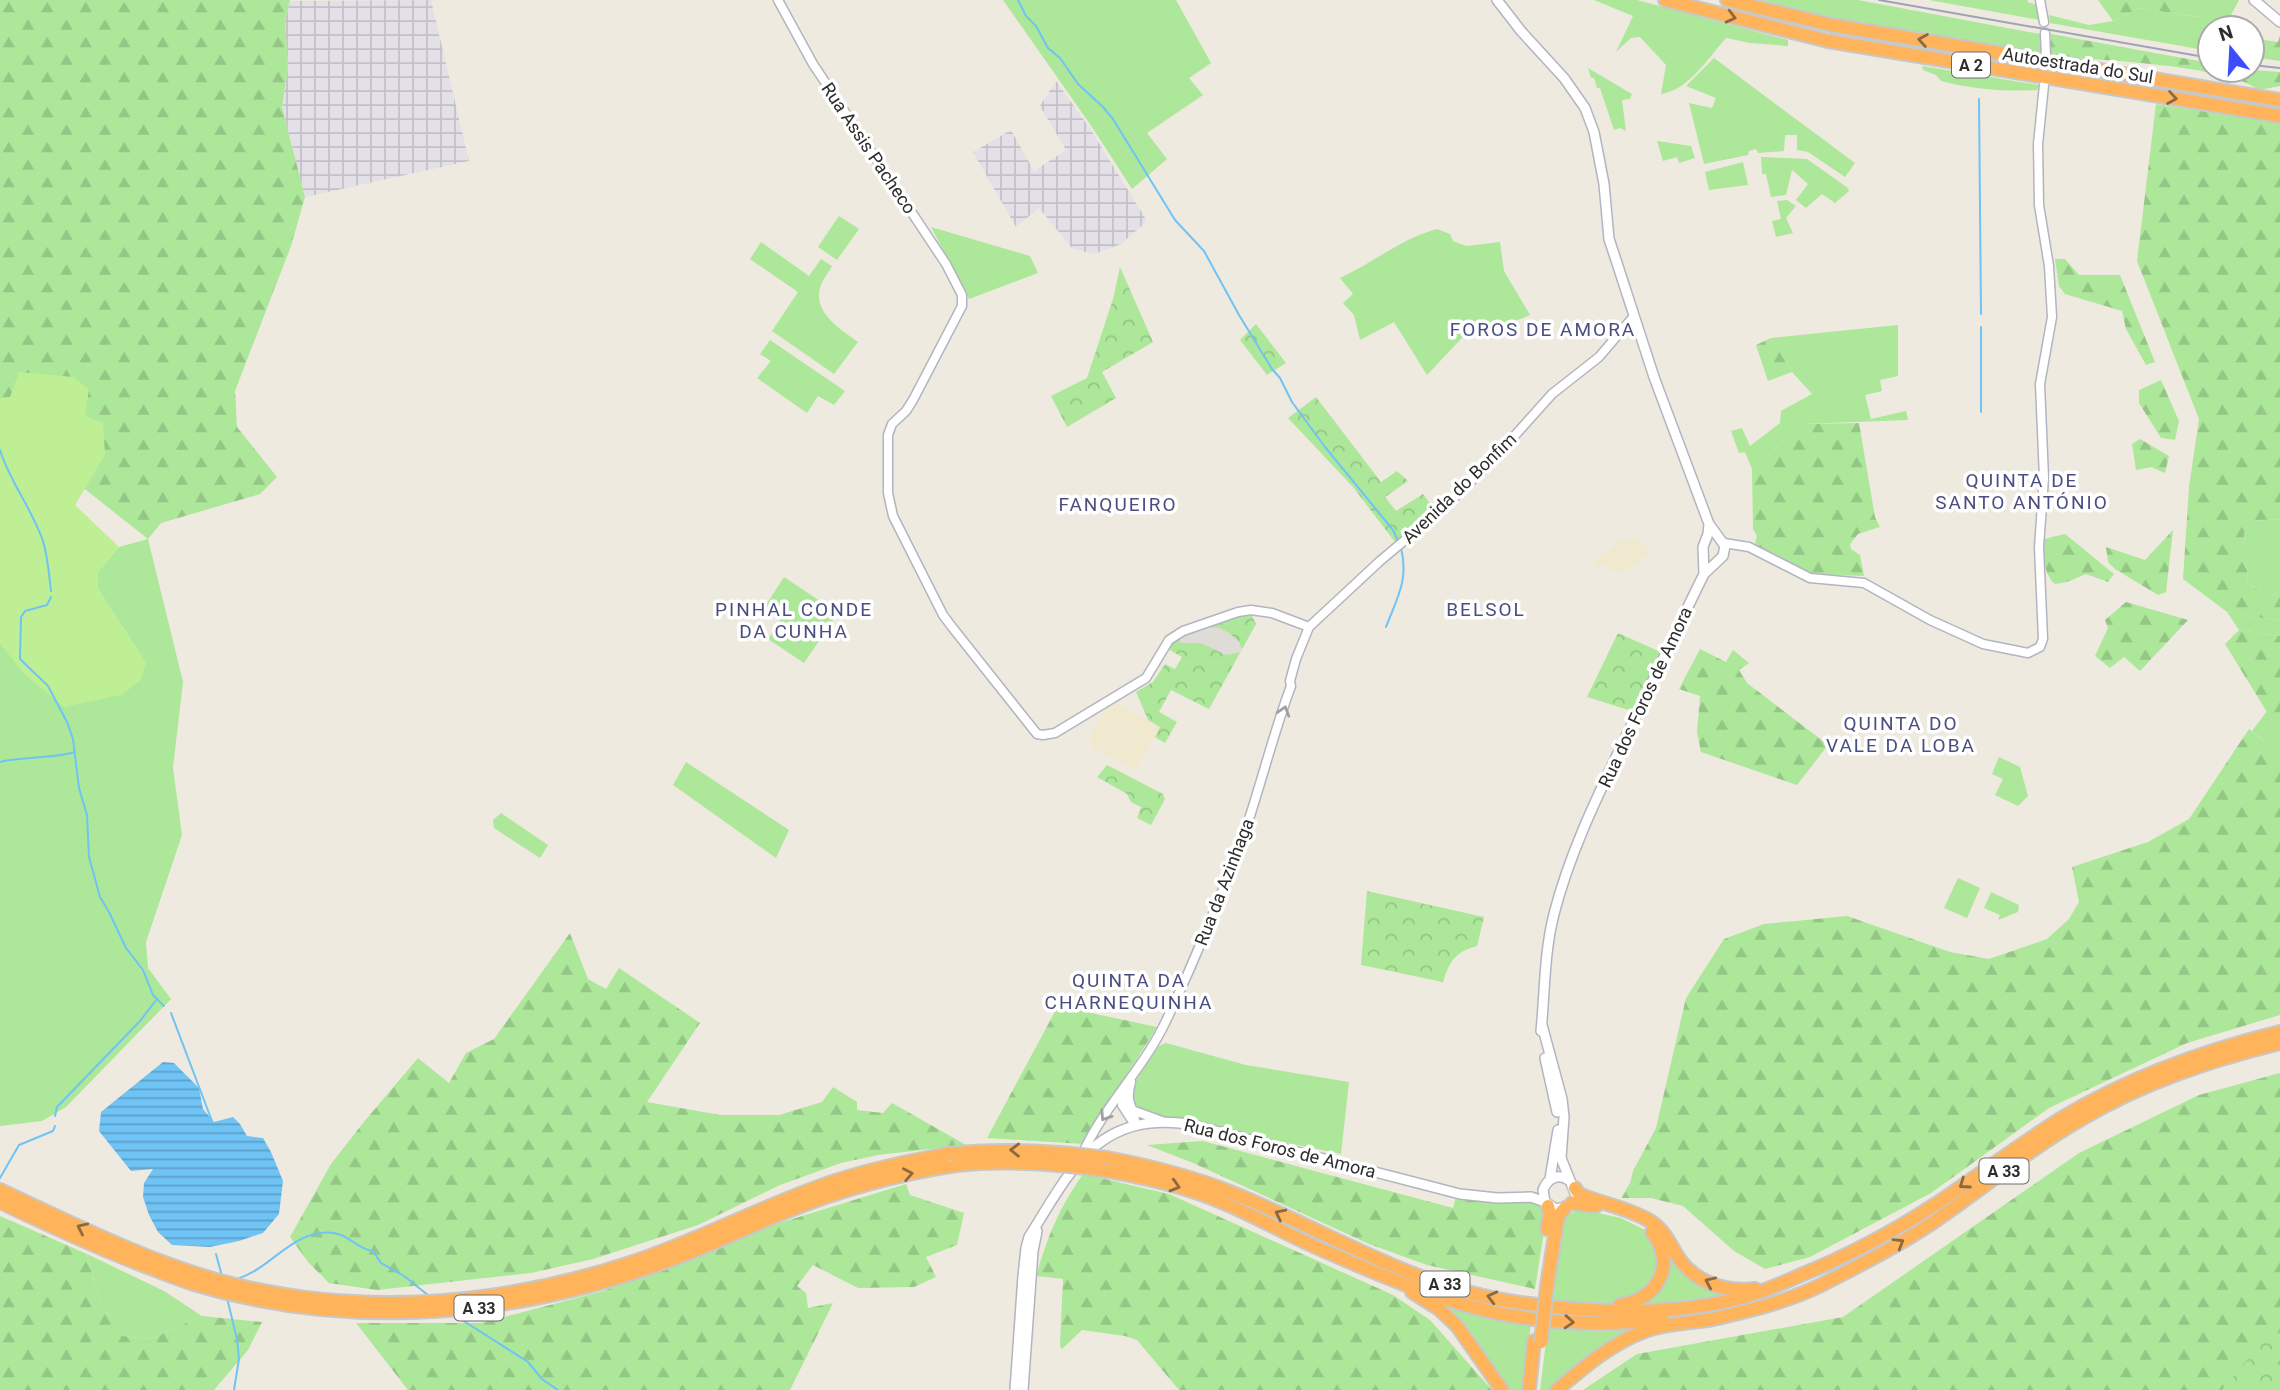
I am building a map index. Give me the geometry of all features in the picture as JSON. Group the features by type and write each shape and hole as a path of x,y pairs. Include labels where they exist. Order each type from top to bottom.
{"highway":[{"name":"Autoestrada do Sul","path":"1665,0 1828,41 2280,116"},
{"name":"Autoestrada do Sul","path":"1727,0 1831,25 2280,100"},
{"name":"A 33","path":"0,1202 86,1243 193,1284 228,1293 293,1306 337,1310 446,1311 550,1297 619,1278 848,1189 998,1150 1030,1150 1108,1164 1150,1166 1228,1191 1355,1250 1448,1285 1496,1299 1615,1311 1656,1310 1746,1296 1834,1261 1897,1228 2057,1122 2121,1086 2177,1062 2280,1032"},
{"name":"A 33","path":"1108,1164 1211,1197 1317,1248 1433,1294 1483,1309 1518,1317 1596,1324 1672,1319 1728,1311 1780,1297 1838,1275 1906,1239 2040,1145 2103,1107 2174,1074 2280,1043"},
{"name":"A 33","path":"0,1190 98,1236 219,1281 311,1298 366,1303 416,1303 500,1295 548,1286 688,1242 833,1182 892,1165 952,1160"},
{"path":"1573,1185 1579,1194 1649,1220 1660,1228 1686,1268 1718,1287 1745,1290 1761,1288 1799,1276"},
{"path":"1529,1390 1537,1342 1550,1214 1547,1204"},
{"path":"1543,1285 1558,1216 1568,1206 1598,1206 1639,1221 1660,1242 1663,1272 1643,1299 1624,1305 1553,1306"},
{"path":"1363,1266 1394,1281 1439,1309 1457,1326 1502,1390"},
{"path":"1557,1390 1607,1350 1646,1331 1767,1305 1817,1287 1838,1275"},
{"path":"1535,1390 1537,1342"}],"main road":[{"path":"1497,0 1564,78 1585,108 1594,132 1604,184 1609,239 1658,389 1709,524 1722,540 1726,550 1704,574"},
{"path":"2254,0 2280,22"},
{"path":"1704,574 1705,541 1709,524"},
{"path":"1705,541 1713,537 1722,540"},
{"path":"1704,553 1709,558 1721,557"},
{"name":"Rua dos Foros de Amora","path":"1542,1025 1549,939 1567,870 1606,779 1704,574"},
{"path":"1542,1025 1540,1041 1558,1119 1554,1161 1543,1195 1547,1204"},
{"path":"1522,1196 1556,1209 1568,1206 1574,1199 1573,1185 1561,1158 1564,1117 1562,1099 1542,1025"},
{"name":"Rua dos Foros de Amora","path":"1039,1222 1081,1157 1103,1140 1135,1125 1165,1122 1201,1126 1460,1194 1497,1198 1522,1196"},
{"path":"1522,1196 1562,1177 1573,1185"},
{"path":"1016,1390 1026,1248 1029,1237 1039,1222"},
{"path":"1023,1390 1033,1251 1039,1222"}],"street":[{"name":"Rua Assis Pacheco","path":"778,0 813,64 930,241 962,295 962,306 914,400 890,427 887,446 888,501 943,615 1037,734 1055,733 1146,678 1169,640 1183,631 1251,610 1272,613 1309,627"},
{"path":"2040,0 2044,22"},
{"path":"2045,33 2046,57"},
{"path":"1722,540 1755,549 1810,578 1864,583 1930,620 1983,644 2028,653 2036,650 2042,643 2039,547 2044,478 2040,384 2052,317 2049,267 2039,205 2038,144 2044,85"},
{"name":"Avenida do Bonfim","path":"1309,627 1380,561 1442,509 1500,452 1552,394 1599,357 1634,316"},
{"path":"1721,557 1739,545"},
{"name":"Rua da Azinhaga","path":"1081,1157 1161,1032 1200,945 1245,831 1291,686 1296,659 1309,627"},
{"path":"1132,1078 1128,1098 1135,1115 1135,1125"},
{"path":"1123,1089 1122,1105 1135,1125"},
{"path":"1132,1110 1165,1122"}],"shaded area":[{"path":"431,0 469,161 305,197 282,107 288,67 285,21 290,1"},
{"path":"1056,81 1089,127 1147,221 1121,244 1094,254 1073,249 1039,208 1016,227 973,152 1011,130 1034,171 1066,150 1040,106"},
{"path":"1637,536 1651,552 1624,573 1605,569 1606,565 1599,567 1594,561 1623,538 1626,543 1628,539 1631,541"},
{"path":"1207,627 1220,628 1229,633 1239,642 1241,652 1226,655 1201,643 1181,643 1179,638"},
{"path":"1116,702 1161,727 1135,770 1097,751 1090,744 1089,736 1106,708"}],"green space":[{"path":"0,0 290,0 285,21 288,67 282,107 305,197 291,246 235,391 237,427 277,477 260,494 161,523 148,539 0,422"},
{"path":"1003,0 1176,0 1211,63 1189,78 1203,95 1147,133 1167,159 1132,189 1092,127"},
{"path":"1594,0 1637,0 1788,40 1788,46 1726,38 1689,80 1661,94 1666,65 1640,37 1631,38 1616,52 1633,16"},
{"path":"1751,0 1858,0 2040,34 2042,56 1865,26"},
{"path":"1929,0 2028,0 2027,2 2038,5 2040,20"},
{"path":"2098,0 2189,0 2197,14 2196,17 2139,8 2113,21"},
{"path":"2189,0 2239,0 2232,14 2196,14"},
{"path":"2139,8 2196,17 2196,49 2050,23 2049,15 2089,25 2113,21"},
{"path":"2051,34 2196,60 2196,70 2127,62 2051,57"},
{"path":"2280,35 2280,61 2266,59 2266,40 2278,42"},
{"path":"1714,58 1855,163 1845,177 1808,152 1797,150 1797,135 1785,135 1784,151 1758,153 1756,149 1749,151 1748,155 1704,164 1689,103 1712,108 1716,98 1686,86"},
{"path":"1922,66 2039,85 2037,90 2025,91 1964,86 1941,81 1936,75 1923,70"},
{"path":"1588,68 1632,94 1630,99 1622,100 1626,131 1620,128 1614,130 1600,88 1597,88 1594,78 1591,78"},
{"path":"2266,71 2280,72 2280,86 2259,90 2248,84 2266,84"},
{"path":"2156,104 2280,123 2280,519 2252,521 2244,533 2248,583 2269,598 2280,592 2280,621 2227,612 2183,579 2189,487 2199,419 2137,261"},
{"path":"1657,141 1691,146 1695,158 1679,163 1677,157 1663,161"},
{"path":"1761,157 1807,159 1849,191 1835,203 1822,194 1806,208 1796,200 1808,184 1792,170 1786,195 1771,197 1766,174 1762,174"},
{"path":"1743,162 1748,185 1709,190 1705,172"},
{"path":"1787,200 1796,206 1786,218 1793,233 1776,237 1772,221 1781,219 1777,201"},
{"path":"839,216 859,229 837,260 818,247"},
{"path":"931,227 1030,256 1038,273 969,299"},
{"path":"1437,229 1450,234 1453,241 1466,246 1500,242 1504,271 1530,315 1508,324 1490,340 1475,324 1427,375 1394,322 1360,340 1354,315 1343,303 1353,294 1340,278 1412,238"},
{"path":"761,242 809,276 821,259 832,266 821,285 820,303 829,319 858,342 834,374 772,331 798,292 750,259"},
{"path":"2055,259 2065,259 2079,275 2120,275 2155,362 2146,365 2126,329 2122,311 2065,294 2059,286"},
{"path":"1120,267 1153,342 1102,372 1116,398 1067,427 1051,396 1087,378 1113,299"},
{"path":"1256,324 1286,363 1267,375 1240,340"},
{"path":"1898,325 1898,376 1880,380 1882,391 1865,395 1871,419 1906,411 1908,420 1804,424 1752,469 1745,452 1739,453 1731,431 1742,428 1750,446 1780,423 1781,411 1812,394 1792,372 1771,338"},
{"path":"1771,338 1792,372 1768,381 1756,345"},
{"path":"770,340 845,391 834,405 818,396 807,413 757,378 771,361 760,354"},
{"path":"19,372 73,377 89,389 85,416 103,423 105,455 75,505 119,547 98,572 98,589 146,663 140,681 121,695 64,707 23,673 0,643 0,398 10,397"},
{"path":"2161,380 2179,421 2175,440 2161,438 2139,403 2139,390"},
{"path":"1316,397 1381,482 1397,471 1408,481 1385,497 1396,511 1423,494 1436,511 1398,546 1353,487 1288,418"},
{"path":"1859,423 1875,517 1880,527 1858,534 1850,544 1851,549 1860,555 1864,576 1811,574 1758,548 1753,529 1752,469 1804,424"},
{"path":"2140,439 2169,456 2165,473 2151,467 2136,470 2132,444"},
{"path":"2280,519 2280,592 2269,598 2248,583 2244,533 2251,521"},
{"path":"2173,530 2166,592 2158,595 2108,562 2106,547 2145,560"},
{"path":"2065,534 2114,574 2108,582 2086,574 2067,582 2055,584 2051,580 2045,563 2045,539"},
{"path":"148,539 183,682 173,768 182,835 146,942 148,968 171,999 66,1107 42,1121 0,1126 0,643 3,646 146,663 98,589 98,572 119,547"},
{"path":"784,577 838,613 804,663 768,639 780,620 764,608"},
{"path":"2126,602 2188,620 2140,671 2124,657 2110,668 2095,656 2108,628 2105,620"},
{"path":"2227,612 2280,621 2280,636 2239,630"},
{"path":"1252,616 1256,624 1209,709 1171,690 1159,712 1177,722 1165,743 1155,737 1160,727 1148,720 1136,692 1153,682 1165,664 1175,669 1182,657 1168,649 1192,632 1226,619"},
{"path":"2239,630 2280,636 2280,733 2225,644"},
{"path":"1618,633 1665,654 1638,713 1587,697"},
{"path":"1700,649 1726,662 1733,650 1749,663 1739,670 1747,683 1828,745 1797,785 1701,752 1697,732 1700,696 1679,689"},
{"path":"2267,711 2280,733 2280,751 2252,731"},
{"path":"2249,729 2280,751 2280,1015 2187,1043 2049,1108 1931,1193 1810,1257 1765,1269 1734,1251 1683,1206 1651,1198 1621,1198 1656,1128 1686,998 1724,939 1764,924 1847,916 1950,952 1989,959 2047,939 2069,919 2079,902 2072,867 2148,842 2189,819"},
{"path":"1999,757 2020,767 2028,796 2018,806 1995,795 2003,779 1992,774"},
{"path":"686,762 789,830 776,858 673,785"},
{"path":"1107,765 1163,794 1165,799 1151,825 1137,818 1141,807 1131,802 1127,794 1097,777"},
{"path":"501,813 548,845 540,858 494,828 493,820"},
{"path":"1958,878 1980,888 1967,918 1944,908"},
{"path":"1367,891 1484,917 1477,946 1463,951 1454,959 1443,982 1361,965"},
{"path":"1991,892 2019,905 2018,912 1998,920 2000,915 1984,908"},
{"path":"570,933 588,979 606,989 619,968 700,1023 647,1102 720,1115 779,1115 822,1102 833,1087 857,1102 857,1110 883,1113 892,1103 966,1145 878,1155 841,1163 780,1185 698,1225 593,1259 531,1273 377,1290 329,1283 308,1262 290,1237 331,1164 418,1058 449,1083 466,1053 494,1039"},
{"path":"1058,1006 1157,1027 1083,1144 987,1138"},
{"path":"1166,1043 1246,1065 1349,1082 1341,1154 1140,1112 1130,1104 1133,1085 1159,1046"},
{"path":"2280,1073 2280,1390 1583,1390 1637,1354 1843,1317 2079,1153 2199,1095"},
{"path":"1203,1141 1453,1208 1456,1196 1490,1202 1531,1199 1542,1206 1546,1218 1535,1289 1427,1265 1369,1244 1193,1163 1147,1145"},
{"path":"1083,1174 1169,1194 1393,1295 1430,1320 1492,1390 1179,1390 1137,1340 1082,1330 1062,1349 1063,1279 1036,1276 1055,1224"},
{"path":"906,1184 910,1195 964,1213 957,1245 926,1257 936,1277 914,1287 858,1288 813,1265 797,1286 806,1293 808,1308 833,1303 790,1390 408,1390 356,1323 481,1323 603,1291 681,1262 759,1227"},
{"path":"1579,1209 1621,1218 1647,1231 1659,1261 1650,1288 1620,1303 1551,1302 1561,1223 1566,1216"},
{"path":"0,1216 87,1254 101,1303 123,1336 151,1339 202,1316 262,1322 248,1350 214,1390 0,1390"},
{"path":"1664,1247 1728,1292 1727,1295 1642,1306 1642,1303 1651,1297"},
{"path":"87,1254 164,1291 202,1316 151,1339 123,1336 101,1303"},
{"path":"1437,1302 1531,1324 1522,1390 1504,1390"},
{"path":"2280,1320 2280,1390 2222,1390"},
{"path":"1548,1326 1589,1329 1641,1328 1553,1390 1540,1390"}],"water":[{"path":"163,1062 174,1063 199,1088 203,1109 214,1122 233,1117 247,1136 263,1138 283,1181 279,1214 263,1233 210,1247 172,1245 158,1232 143,1197 144,1183 153,1169 131,1171 99,1131 101,1112"}],"waterway":[{"path":"1018,0 1048,48 1060,58 1078,84 1113,119 1175,220 1204,251 1292,402 1393,530 1399,543"},
{"path":"1979,99 1981,314"},
{"path":"1981,327 1981,412"},
{"path":"0,450 43,541 51,591"},
{"path":"1386,627 1403,579 1401,548"},
{"path":"51,597 47,605 25,611 21,617 20,659 48,686 67,722 73,739 79,788 87,815 89,857 100,897 126,948 143,970 153,995 164,1006"},
{"path":"0,762 75,752"},
{"path":"55,1116 57,1107 140,1021 157,999"},
{"path":"171,1013 212,1121"},
{"path":"0,1178 19,1145 53,1131 55,1126"},
{"path":"237,1279 250,1274 295,1242 320,1233 334,1233 373,1251 381,1263 404,1276 428,1295"},
{"path":"216,1254 222,1276"},
{"path":"227,1298 239,1359 234,1390"},
{"path":"459,1318 528,1362 542,1379 558,1390"}],"railway":[{"path":"1879,0 2196,56"},
{"path":"2266,66 2280,68"}],"district":[{"name":"FOROS DE AMORA","path":"1543,329"},
{"name":"QUINTA DE SANTO ANTÓNIO","path":"2022,491"},
{"name":"FANQUEIRO","path":"1118,504"},
{"name":"BELSOL","path":"1486,609"},
{"name":"PINHAL CONDE DA CUNHA","path":"794,620"},
{"name":"QUINTA DO VALE DA LOBA","path":"1901,734"},
{"name":"QUINTA DA CHARNEQUINHA","path":"1129,991"}]}
